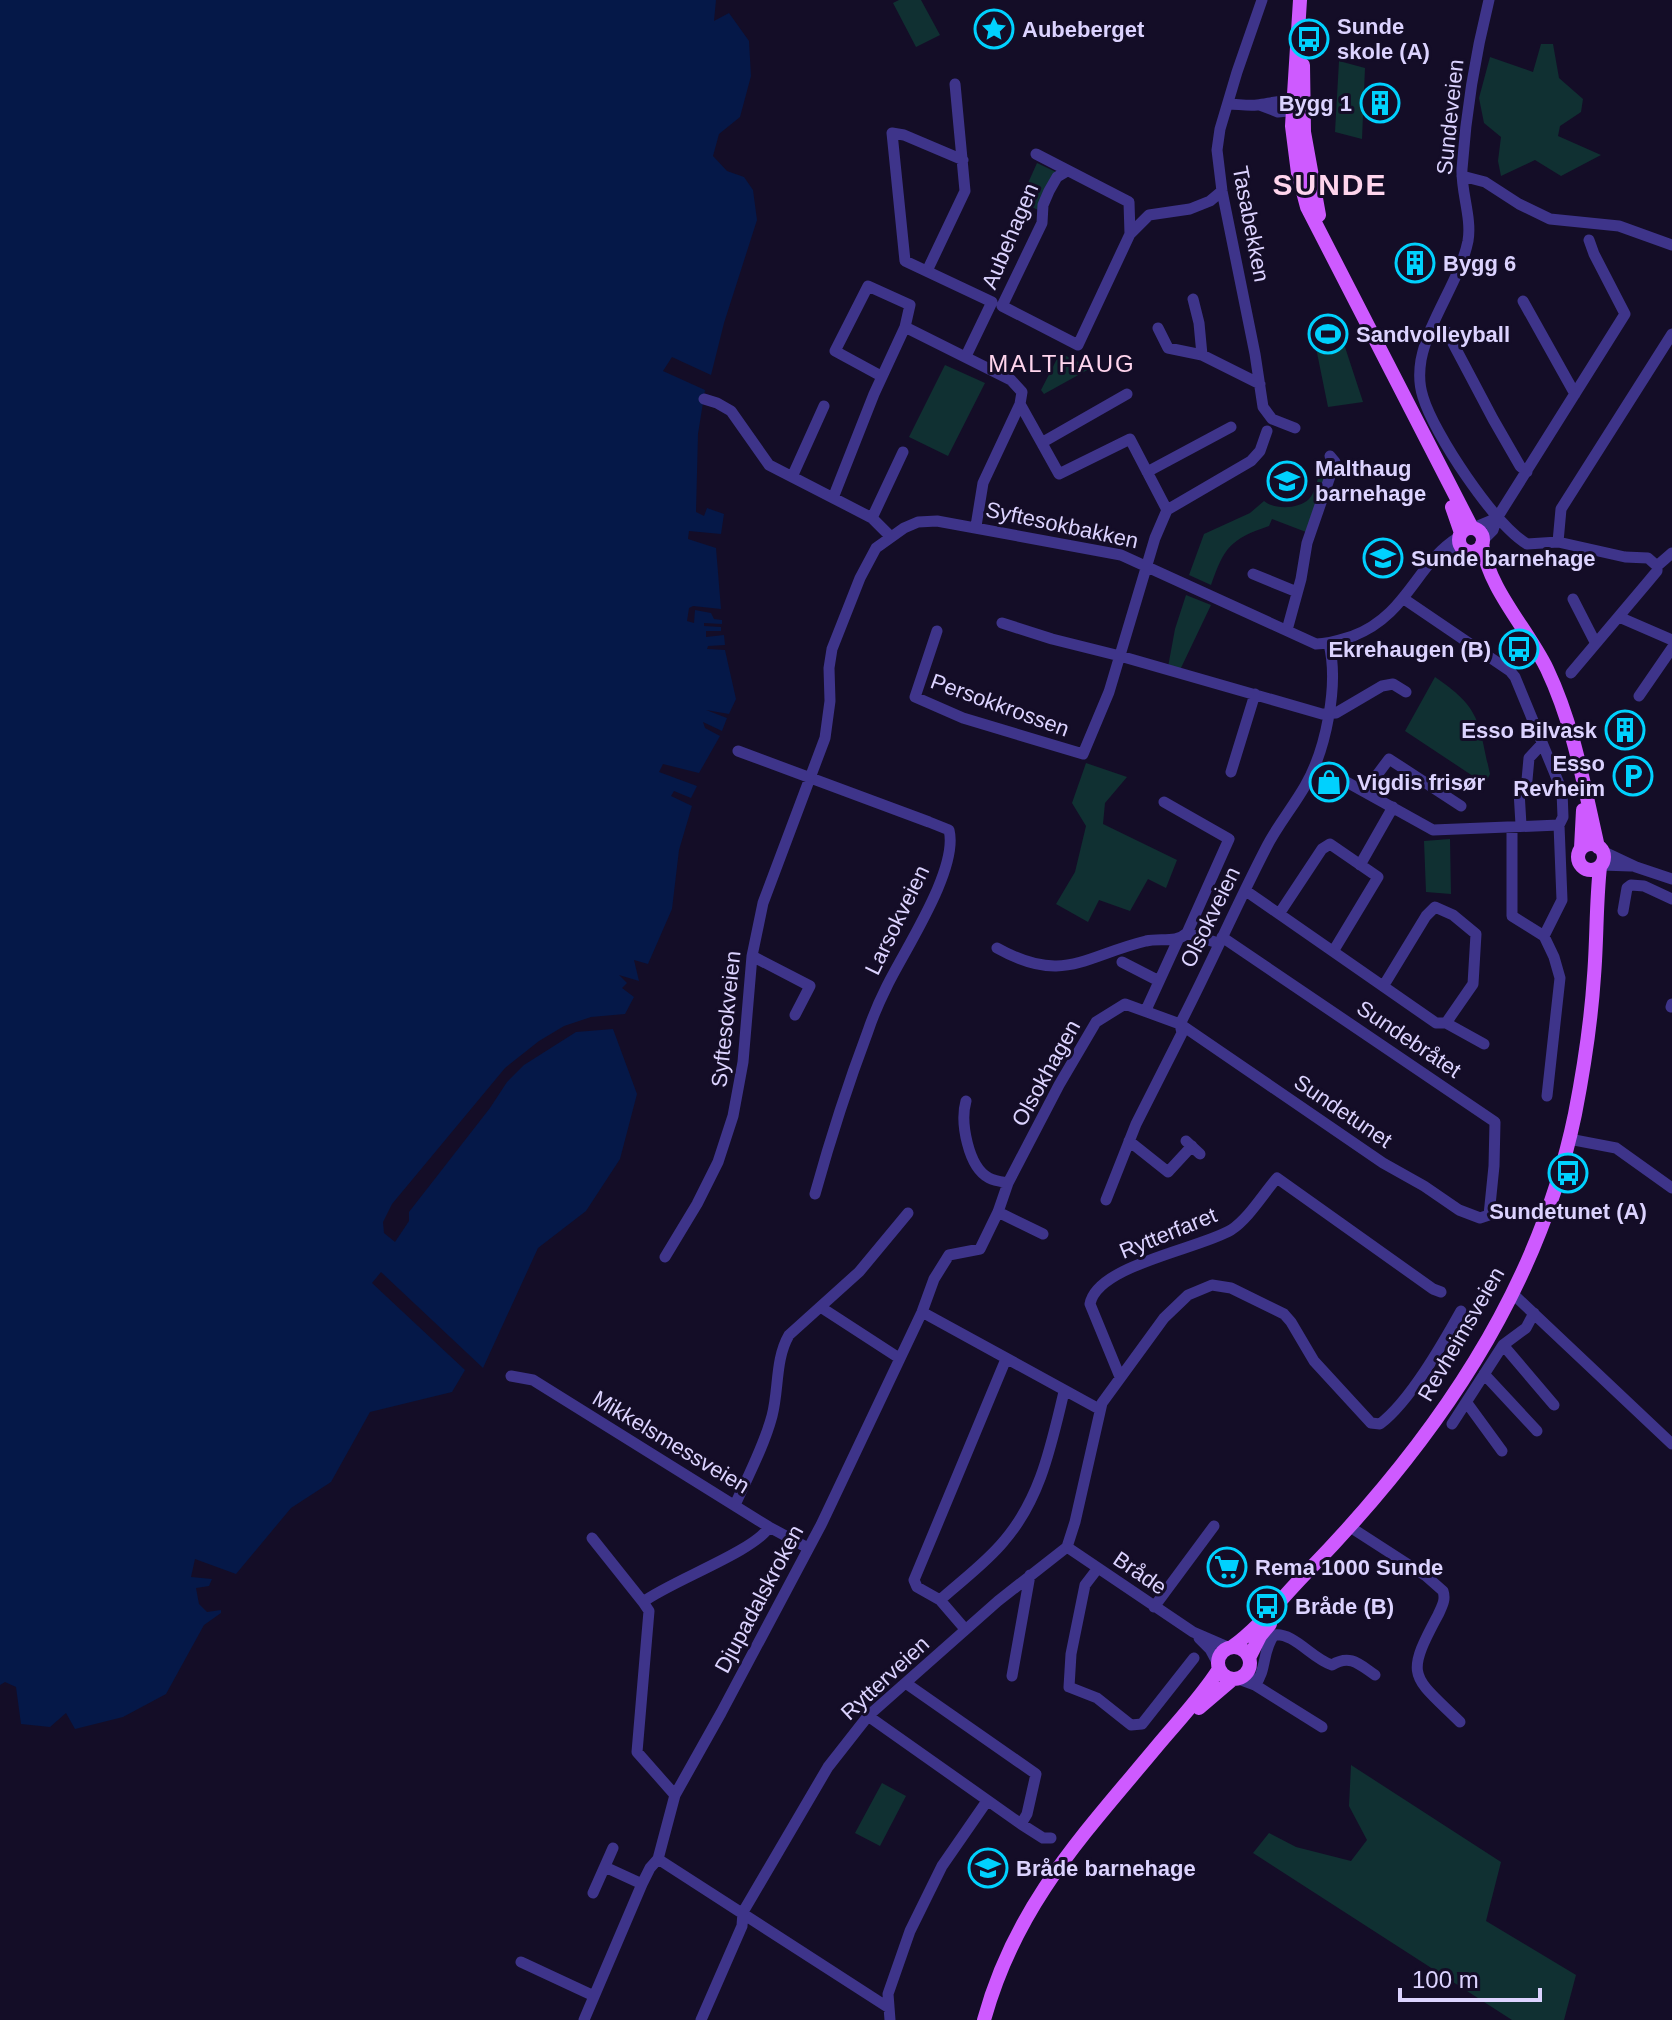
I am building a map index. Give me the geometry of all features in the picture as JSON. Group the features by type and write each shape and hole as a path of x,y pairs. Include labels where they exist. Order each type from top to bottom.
{"main road":[{"name":"Revheimsveien","path":"1300,2 1295,157 1301,188 1312,221 1407,404 1471,539 1554,701 1577,777 1583,818 1581,848"},
{"name":"Revheimsveien","path":"1129,1780 1212,1695 1241,1671 1260,1636 1416,1449 1446,1408 1478,1359 1512,1293 1541,1227 1569,1139 1591,1013 1600,857 1584,775 1565,712 1546,668 1471,539"},
{"path":"1589,844 1600,857 1591,871 1583,868 1578,861 1581,848 1589,844"},
{"name":"Revheimsveien","path":"1583,868 1595,915"},
{"name":"Revheimsveien","path":"1231,1647 1259,1625 1347,1530"},
{"path":"1231,1647 1240,1649 1241,1671 1225,1676 1218,1666 1222,1652 1231,1647"},
{"name":"Revheimsveien","path":"984,2020 1009,1951 1044,1886 1218,1666"}],"street":[{"name":"Tasabekken","path":"1262,0 1220,129 1217,150 1222,191 1266,413 1272,419 1295,428"},
{"name":"Sundeveien","path":"1489,0 1469,96 1462,176 1468,239 1431,328 1420,364 1423,399 1476,491 1506,529 1527,544 1558,542 1625,557 1648,558 1657,566 1672,569"},
{"path":"955,84 963,160 965,191 927,271 905,261 892,133 963,160"},
{"path":"1228,104 1260,105 1267,102 1295,108"},
{"name":"Aubehagen","path":"1036,154 1129,202 1130,234 1126,248 1078,345 1002,306 1042,223 1043,205 1049,191 1057,177 1067,171"},
{"path":"1462,176 1485,182 1550,219 1619,226 1672,245"},
{"path":"1130,234 1149,215 1190,209 1210,201 1222,191"},
{"path":"1329,644 1378,624 1404,599 1445,546 1471,539 1497,518 1527,472 1625,314 1589,240"},
{"name":"Aubehagen","path":"927,271 992,302 966,356"},
{"path":"833,498 881,376 905,327 910,305 868,286 835,351 881,376"},
{"path":"1193,299 1202,355"},
{"path":"1523,301 1575,394"},
{"path":"905,327 1019,386 1022,396 1020,404 983,483 976,526"},
{"path":"1158,328 1168,348 1202,355 1260,384"},
{"path":"1431,328 1447,332 1520,466 1527,472"},
{"path":"1558,542 1561,509 1672,334"},
{"path":"1043,442 1127,394"},
{"path":"704,399 731,411 769,465 872,518 890,536 876,548 867,564 832,649 828,721 818,757 808,777"},
{"path":"1020,404 1059,474 1130,439 1167,510 1251,461 1260,451 1267,431"},
{"path":"792,477 824,406"},
{"path":"1147,472 1231,427"},
{"path":"872,518 903,452"},
{"path":"1287,630 1307,543 1335,462 1330,456"},
{"name":"Persokkrossen","path":"937,631 915,697 963,718 1083,754 1097,725 1155,538 1167,510"},
{"name":"Syftesokbakken","path":"890,536 911,525 928,521 976,526 1104,550 1147,565 1316,644 1329,644"},
{"path":"1571,673 1657,571 1657,566 1672,553"},
{"path":"1253,574 1297,592"},
{"path":"1404,599 1510,671 1562,791 1563,817 1559,825 1562,900 1544,936"},
{"path":"1573,599 1595,642"},
{"path":"1619,617 1672,640"},
{"path":"1002,623 1322,714 1336,713 1378,683 1393,684 1406,692"},
{"name":"Olsokveien","path":"1106,1200 1129,1141 1182,1033 1180,1024 1220,940 1270,842 1316,765 1332,693 1329,644"},
{"path":"1639,696 1672,648"},
{"path":"1231,772 1255,694"},
{"path":"1542,744 1529,758 1527,780 1519,791 1512,916 1544,936 1560,978 1547,1096"},
{"name":"Larsokveien","path":"738,751 949,830 951,845 940,882 913,941 886,987 868,1031 815,1194"},
{"path":"1365,791 1389,759 1461,806"},
{"path":"1316,765 1433,830 1559,825"},
{"name":"Syftesokveien","path":"665,1257 697,1204 718,1162 728,1133 738,1095 752,956 763,903 808,777"},
{"path":"1146,1010 1229,839 1164,802"},
{"path":"1360,865 1393,807"},
{"path":"1279,914 1330,844 1378,877 1334,950"},
{"path":"1600,857 1672,879"},
{"path":"1623,911 1627,888 1631,885 1644,886 1672,899"},
{"path":"1246,891 1436,1023 1446,1023 1484,1044"},
{"path":"1384,985 1426,916 1435,907 1453,915 1476,934 1473,984 1446,1023"},
{"path":"997,948 1047,967 1067,967 1142,942 1182,936 1220,940"},
{"name":"Sundebråtet","path":"1220,940 1495,1122 1489,1215"},
{"path":"752,956 810,986 795,1015"},
{"path":"1122,962 1159,981"},
{"name":"Olsokhagen","path":"986,1238 1008,1183 1096,1022 1125,1004 1180,1024"},
{"name":"Sundetunet","path":"1180,1024 1383,1163 1459,1210 1476,1217 1489,1215"},
{"path":"966,1101 961,1116 974,1157 989,1178 1008,1183"},
{"path":"1569,1139 1616,1148 1672,1188"},
{"path":"1129,1141 1168,1172 1192,1147"},
{"name":"Rytterfaret","path":"1120,1377 1090,1304 1097,1288 1119,1274 1233,1229 1277,1178 1441,1292"},
{"path":"998,1212 1043,1234"},
{"path":"735,1505 772,1416 784,1343 859,1272 908,1213"},
{"name":"Djupadalskroken","path":"584,2020 642,1884 658,1859 675,1795 808,1548 922,1312 934,1279 949,1255 980,1249 986,1238"},
{"path":"1067,1547 1079,1509 1099,1409 1164,1318 1188,1295 1212,1285 1231,1288 1284,1314 1314,1361 1371,1423 1380,1424 1393,1414 1458,1326 1461,1311"},
{"path":"1512,1293 1672,1444"},
{"path":"822,1308 899,1358"},
{"path":"922,1312 1099,1409"},
{"name":"Revheimsveien","path":"1452,1424 1503,1345 1526,1328 1534,1313"},
{"path":"1503,1345 1554,1405"},
{"path":"965,1629 940,1600 917,1587 914,1580 1006,1359"},
{"path":"1484,1374 1537,1431"},
{"name":"Mikkelsmessveien","path":"511,1376 533,1380 769,1527 808,1548"},
{"path":"940,1600 995,1552 1026,1511 1047,1459 1064,1392"},
{"path":"1467,1403 1502,1451"},
{"path":"1154,1607 1214,1526"},
{"path":"643,1602 750,1545 769,1527"},
{"path":"1347,1530 1426,1576 1443,1591 1443,1605 1420,1649 1416,1668 1424,1685 1460,1722"},
{"path":"592,1538 649,1611 637,1752 675,1795"},
{"name":"Bråde","path":"1067,1547 1193,1632 1231,1647"},
{"name":"Rytterveien","path":"701,2020 742,1926 743,1912 828,1767 868,1716 965,1629 1067,1547"},
{"path":"1098,1568 1085,1585 1071,1654 1069,1687 1097,1698 1127,1722 1139,1725 1194,1658"},
{"path":"1012,1676 1030,1575"},
{"name":"Bråde","path":"1193,1632 1210,1649 1218,1666"},
{"path":"1255,1685 1263,1675 1265,1650 1274,1635 1285,1635 1320,1661 1332,1665 1342,1659 1353,1659 1375,1675"},
{"path":"1241,1671 1255,1685 1322,1727"},
{"path":"907,1684 1036,1774 1027,1814 1021,1824"},
{"path":"868,1716 1021,1824 1043,1838 1051,1838"},
{"path":"890,2014 888,1994 910,1931 942,1866 987,1801"},
{"path":"593,1893 613,1848"},
{"path":"658,1859 743,1912 890,2014"},
{"path":"605,1867 642,1884"},
{"path":"521,1962 594,1996"}],"green space":[{"path":"921,0 940,35 916,47 893,3"},
{"path":"1541,44 1553,44 1559,78 1583,99 1581,112 1560,126 1558,136 1601,155 1561,176 1535,160 1501,176 1498,161 1501,137 1484,123 1479,98 1490,57 1533,72"},
{"path":"1339,61 1365,68 1362,139 1335,132"},
{"path":"1037,163 1056,172 1038,210 1020,201"},
{"path":"1340,324 1363,402 1328,407 1312,328"},
{"path":"1060,353 1091,368 1044,394 1041,390"},
{"path":"945,365 985,383 948,456 909,437"},
{"path":"1331,464 1306,532 1272,519 1269,526 1230,546 1211,585 1189,575 1204,534 1250,513 1264,501 1280,507 1305,502 1313,492 1321,467"},
{"path":"1186,595 1211,605 1180,670 1168,667 1175,629"},
{"path":"1435,677 1462,698 1476,718 1490,774 1485,784 1405,731"},
{"path":"1086,763 1127,777 1105,803 1103,824 1177,860 1166,888 1148,879 1130,911 1099,900 1088,922 1056,904 1075,872 1086,826 1072,803"},
{"path":"1450,839 1451,894 1426,892 1424,841"},
{"path":"1351,1765 1501,1862 1486,1921 1576,1975 1564,2020 1512,2020 1253,1853 1269,1833 1296,1847 1351,1861 1367,1840 1349,1806"},
{"path":"882,1783 906,1796 880,1846 855,1833"}],"water":[{"path":"0,0 716,0 714,21 729,13 749,41 751,76 740,117 719,134 713,156 727,171 744,177 753,190 757,220 711,375 672,357 663,371 705,390 698,434 696,512 704,516 707,508 724,514 721,534 689,531 688,539 716,548 721,609 693,606 689,608 687,621 694,623 695,610 711,613 714,619 722,620 722,624 704,623 704,626 721,627 721,631 706,631 706,637 724,635 725,645 708,646 707,649 725,650 736,699 729,714 706,710 727,718 722,731 703,722 705,728 720,736 699,773 663,764 659,772 697,786 691,798 674,791 671,796 692,806 679,850 672,909 648,964 634,960 639,981 619,975 627,983 622,988 634,997 625,1014 591,1017 564,1026 505,1068 392,1204 383,1222 384,1233 395,1242 409,1221 409,1212 507,1082 524,1065 576,1032 613,1029 637,1094 620,1159 586,1211 538,1248 483,1368 381,1272 372,1283 465,1370 452,1392 370,1412 331,1482 291,1508 236,1574 195,1559 191,1577 212,1579 209,1586 196,1588 199,1604 207,1612 221,1610 221,1613 204,1625 166,1694 123,1717 75,1729 66,1713 50,1727 21,1724 16,1687 5,1682 0,1685"}],"place":[{"name":"Aubeberget","path":"994,29"},
{"name":"Sunde skole (A)","path":"1309,39"},
{"name":"Bygg 1","path":"1380,103"},
{"name":"Bygg 6","path":"1415,263"},
{"name":"Sandvolleyball","path":"1328,334"},
{"name":"Malthaug barnehage","path":"1287,481"},
{"name":"Sunde barnehage","path":"1383,558"},
{"name":"Ekrehaugen (B)","path":"1519,649"},
{"name":"Esso Bilvask","path":"1625,730"},
{"name":"Esso Revheim","path":"1633,776"},
{"name":"Vigdis frisør","path":"1329,782"},
{"name":"Sundetunet (A)","path":"1568,1173"},
{"name":"Rema 1000 Sunde","path":"1227,1567"},
{"name":"Bråde (B)","path":"1267,1606"},
{"name":"Bråde barnehage","path":"988,1868"}],"district":[{"name":"SUNDE","path":"1330,184"},
{"name":"MALTHAUG","path":"1062,363"}]}
